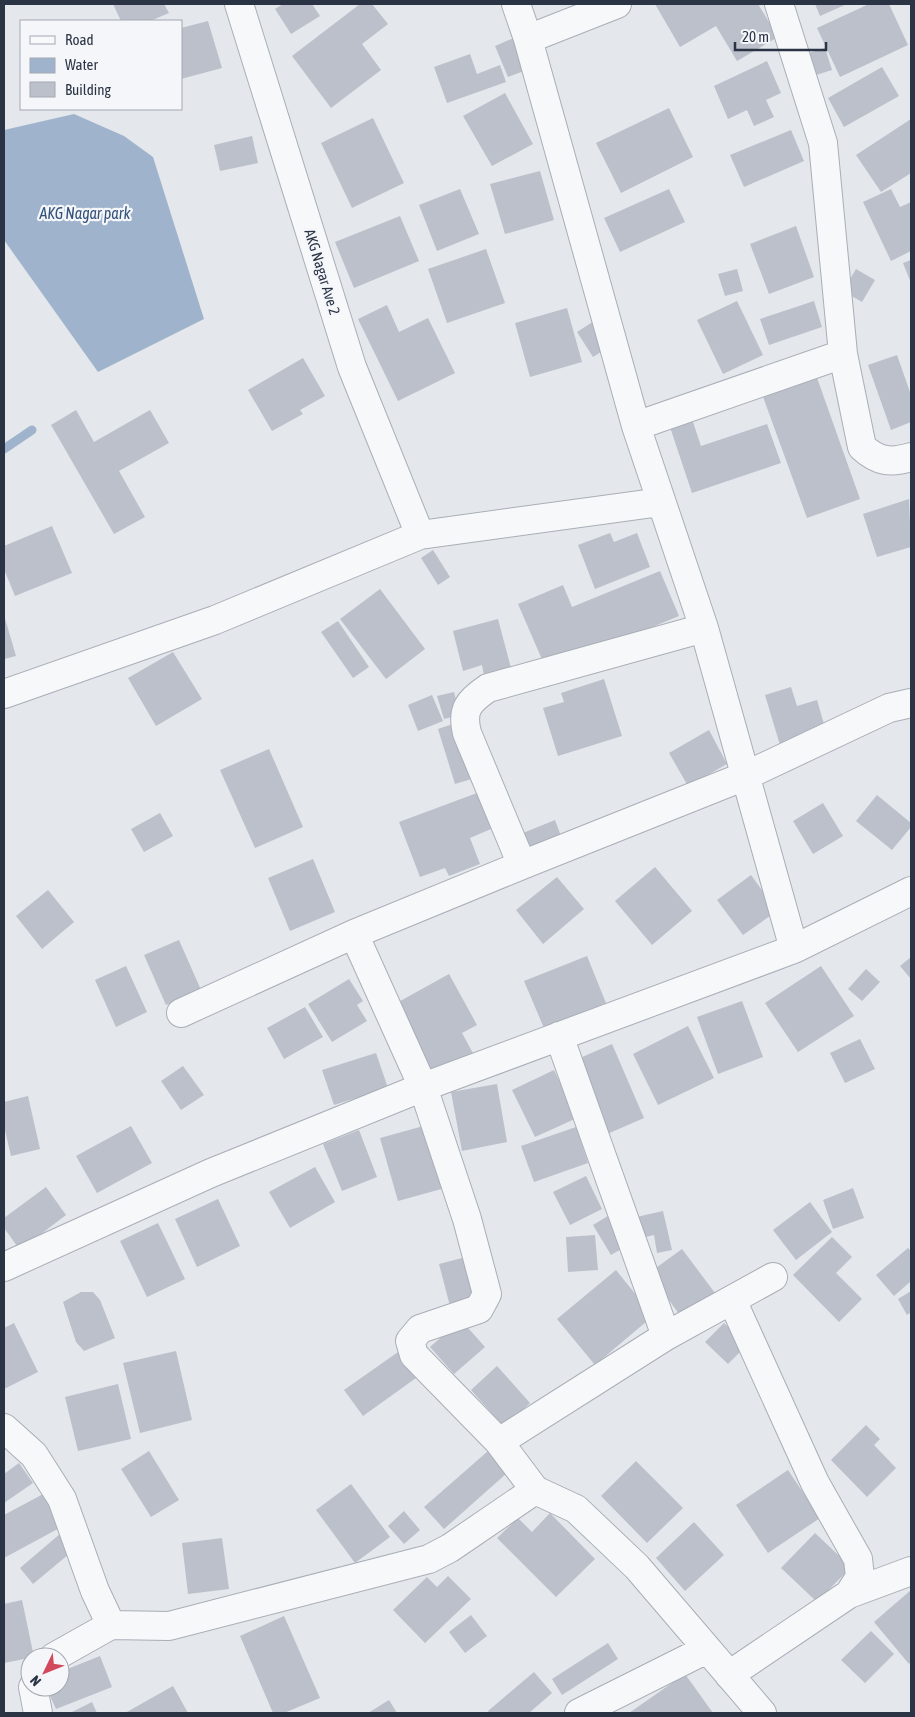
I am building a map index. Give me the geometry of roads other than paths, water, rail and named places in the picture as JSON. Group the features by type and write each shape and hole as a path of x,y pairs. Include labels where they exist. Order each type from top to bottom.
{"street":[{"name":"AKG Nagar Ave 2","path":"239,4 352,367 420,535"},
{"path":"516,4 528,39 636,426 660,502 704,628 744,776 794,948"},
{"path":"528,39 617,4"},
{"path":"779,4 823,143 843,354 862,448 874,457 887,461 911,457"},
{"path":"636,426 843,354"},
{"path":"4,694 215,620 420,535 660,502"},
{"path":"522,866 467,733 464,720 466,710 473,698 488,688 704,628"},
{"path":"181,1013 354,934 744,776 889,708 911,703"},
{"path":"4,1267 211,1174 423,1087 794,948 911,891"},
{"path":"354,934 423,1087 467,1219 487,1294 478,1309 420,1329 410,1341 414,1354 499,1442 535,1490 576,1508 637,1567 728,1676 762,1713"},
{"path":"559,1036 666,1336"},
{"path":"499,1442 666,1336 773,1277"},
{"path":"732,1300 814,1483 858,1559 860,1577 849,1594"},
{"path":"4,1428 34,1455 62,1499 94,1591 111,1625"},
{"path":"70,1648 111,1625 169,1626 429,1559 450,1548 535,1490"},
{"path":"728,1676 849,1594 911,1571"},
{"path":"579,1713 707,1649"},
{"path":"35,1697 38,1713"}],"water":[{"name":"AKG Nagar park","path":"74,114 124,136 153,157 204,319 98,372 4,240 4,130"}],"waterway":[{"path":"4,449 32,430"}]}
